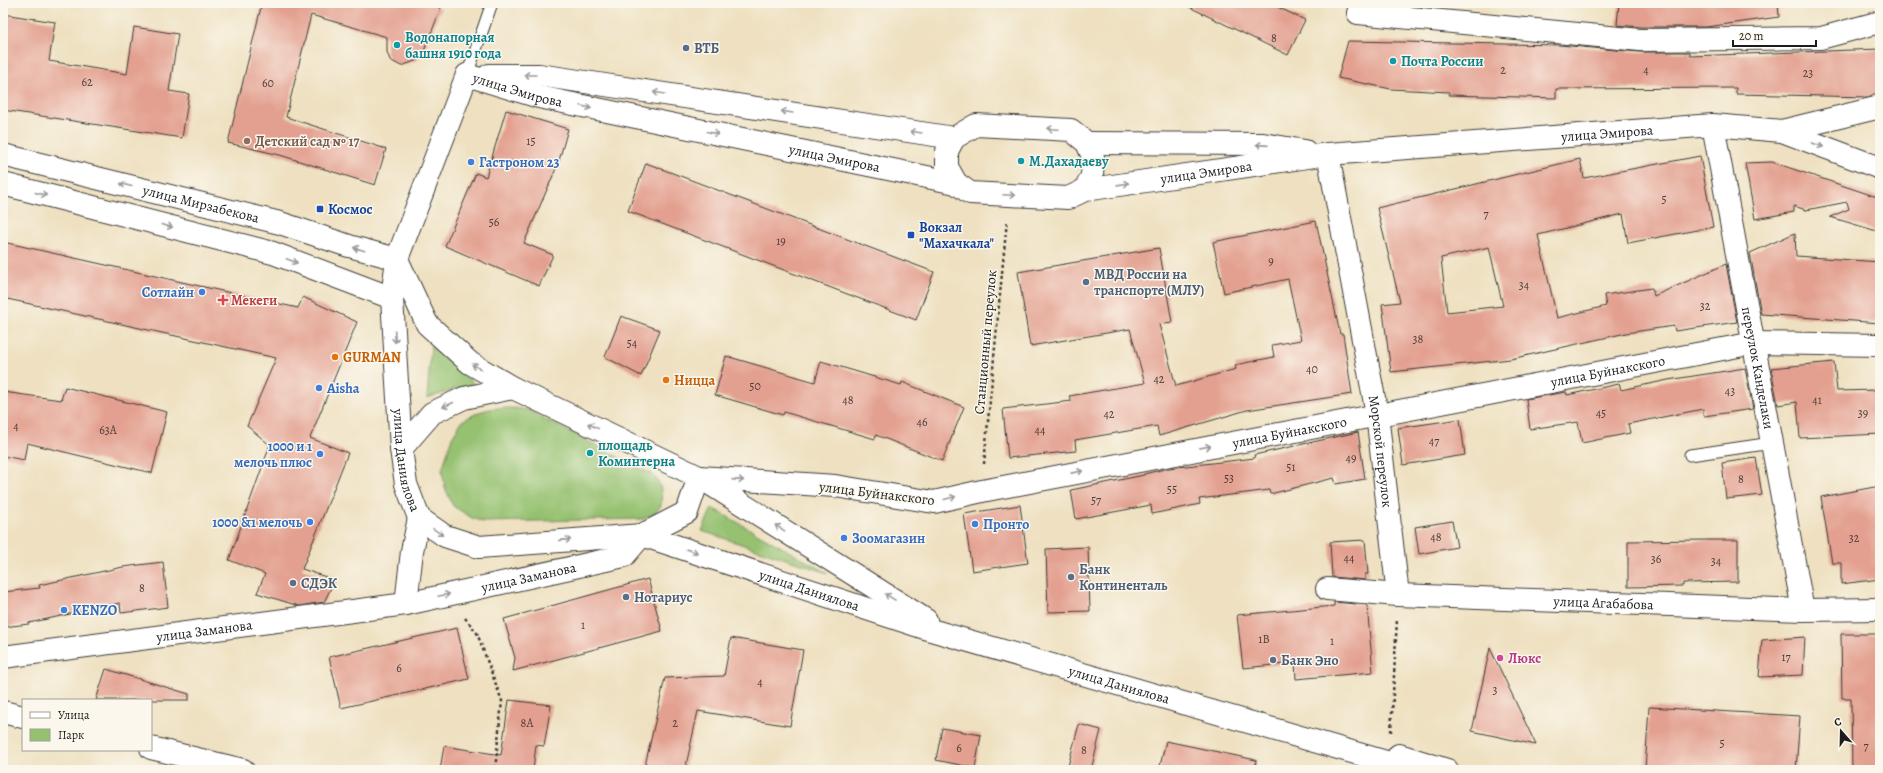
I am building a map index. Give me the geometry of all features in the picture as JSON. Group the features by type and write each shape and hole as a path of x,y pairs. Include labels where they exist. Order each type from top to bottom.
{"street":[{"path":"1358,13 1640,40 1822,38 1880,22"},
{"name":"улица Эмирова","path":"467,75 539,75 954,138"},
{"name":"улица Эмирова","path":"467,75 539,97 956,183 970,193 1068,198 1085,190 1328,154 1713,124 1782,131 1880,168"},
{"name":"улица Даниялова","path":"467,75 397,260 392,298 401,449 406,484 419,518 445,536 479,547 642,534 931,630 1414,770"},
{"path":"1782,131 1880,108"},
{"name":"переулок Канделаки","path":"1713,124 1803,610"},
{"path":"956,183 947,167 948,151 954,138 976,125 1071,130 1087,143 1093,157 1092,176 1085,190"},
{"name":"улица Эмирова","path":"1087,143 1263,144 1328,154"},
{"name":"Морской переулок","path":"1328,154 1377,414 1398,595"},
{"name":"улица Мирзабекова","path":"3,155 280,223 397,260"},
{"path":"3,184 273,253 392,298"},
{"name":"улица Даниялова","path":"397,260 426,324 470,363 512,388 699,477 932,624 1390,752 1447,770"},
{"name":"улица Буйнакского","path":"699,477 835,486 934,502 982,490 1754,343 1880,345"},
{"path":"401,449 432,413 464,398 512,388"},
{"path":"642,534 687,512 699,477"},
{"path":"406,604 412,551 419,518"},
{"name":"улица Заманова","path":"3,657 406,604 624,556 642,534"},
{"name":"улица Агабабова","path":"1328,589 1398,595 1803,610 1880,609"},
{"path":"3,712 22,717"},
{"path":"152,748 243,770"}],"lane":[{"path":"467,75 492,3"},
{"path":"1690,455 1772,443"}],"path":[{"name":"Станционный переулок","path":"982,490 1009,195"},
{"path":"446,595 477,633 502,701 495,770"},
{"path":"1390,752 1398,595"}],"green space":[{"path":"431,345 474,384 427,398"},
{"path":"494,408 515,408 528,410 651,474 658,481 661,488 661,506 655,513 644,519 483,522 472,518 453,506 445,488 442,470 452,437 462,421 479,412"},
{"path":"712,508 828,573 702,531"}],"building":[{"path":"262,3 426,3 441,8 424,51 418,60 401,66 390,60 387,52 387,37 311,15 286,117 386,149 375,185 280,155 228,143"},
{"path":"1181,3 1269,3 1305,20 1288,55"},
{"path":"1619,3 1778,3 1779,17 1706,27 1641,27 1617,25"},
{"path":"3,14 55,22 49,61 127,74 134,27 178,34 169,91 189,94 182,138 3,110"},
{"path":"1348,41 1559,45 1639,52 1690,52 1690,56 1880,49 1880,91 1868,97 1736,94 1736,88 1556,89 1556,98 1449,95 1449,92 1391,89 1338,78"},
{"path":"506,110 568,129 558,164 524,243 553,255 539,286 445,246 476,173 486,177"},
{"path":"1700,156 1713,227 1628,243 1623,214 1538,235 1557,318 1606,306 1604,295 1652,288 1654,296 1726,264 1737,322 1675,331 1674,326 1626,333 1511,359 1391,372 1382,304 1400,302 1377,208 1580,159 1584,178","holes":["1489,247 1503,306 1447,312 1441,258"]},
{"path":"1772,162 1880,198 1880,232 1830,217 1849,209 1847,202 1806,210 1794,206 1794,212 1755,219 1745,163"},
{"path":"646,163 934,272 916,320 628,211"},
{"path":"1316,221 1340,334 1343,334 1352,394 1247,410 1159,436 1157,426 1075,440 1076,451 1008,458 1003,409 1072,401 1069,396 1145,383 1130,329 1030,346 1018,272 1159,248 1172,322 1159,324 1176,386 1236,369 1235,365 1274,357 1272,345 1301,340 1288,279 1224,293 1213,242"},
{"path":"1795,233 1796,256 1880,262 1880,323 1761,314 1750,253"},
{"path":"3,242 298,308 303,297 357,322 310,438 348,453 302,569 335,580 324,602 299,606 257,593 265,574 229,560 270,445 247,426 276,358 3,298"},
{"path":"621,316 660,330 641,376 605,357"},
{"path":"726,356 815,382 821,361 901,385 902,382 964,407 942,461 876,435 875,439 784,412 783,415 715,395"},
{"path":"1834,362 1837,391 1880,390 1880,434 1800,438 1797,402 1778,405 1771,368"},
{"path":"1745,368 1753,409 1704,416 1703,409 1628,424 1630,433 1582,443 1578,422 1530,429 1526,399 1566,392 1567,395 1619,384 1621,390 1668,380"},
{"path":"65,387 167,412 152,473 27,443 24,460 3,456 3,392 61,400"},
{"path":"1460,419 1465,455 1403,465 1398,428"},
{"path":"1358,432 1365,479 1336,484 1334,478 1270,494 1269,490 1199,499 1200,504 1152,514 1151,505 1076,519 1071,490 1144,475 1169,468 1255,458 1254,455"},
{"path":"1756,458 1762,495 1726,499 1722,463"},
{"path":"1880,486 1880,579 1841,584 1841,563 1832,563 1821,497"},
{"path":"1020,505 1028,563 972,571 964,514"},
{"path":"1452,521 1457,547 1419,554 1415,527"},
{"path":"1365,540 1368,574 1365,574 1365,580 1332,577 1330,542"},
{"path":"1738,540 1738,582 1683,583 1683,586 1628,587 1628,541"},
{"path":"1088,547 1090,611 1048,612 1046,549"},
{"path":"163,562 168,607 121,613 120,603 29,624 3,627 3,592 40,588 39,585 123,567"},
{"path":"648,579 662,631 513,671 515,658 504,619"},
{"path":"1334,602 1367,605 1373,672 1296,679 1295,663 1243,668 1237,615 1334,606"},
{"path":"457,628 469,679 341,708 329,657"},
{"path":"1841,634 1880,634 1880,770 1852,770 1851,698 1842,698"},
{"path":"1805,637 1803,675 1759,677 1762,640"},
{"path":"731,638 803,650 790,726 698,711 685,770 644,770 665,678 724,676"},
{"path":"1490,648 1536,745 1472,731"},
{"path":"106,669 189,694 189,700 96,699"},
{"path":"509,700 551,705 544,746 536,745 533,770 440,770 444,746 501,755"},
{"path":"1649,707 1800,716 1796,770 1645,770"},
{"path":"1079,724 1101,730 1091,770 1067,770"},
{"path":"942,728 981,735 975,768 936,760"},
{"path":"1166,741 1256,760 1255,770 1159,770"}],"place":[{"name":"Водонапорная башня 1910 года","path":"397,45"},
{"name":"ВТБ","path":"686,48"},
{"name":"Почта России","path":"1393,61"},
{"name":"Детский сад № 17","path":"247,141"},
{"name":"М.Дахадаеву","path":"1021,161"},
{"name":"Гастроном 23","path":"471,162"},
{"name":"Космос","path":"320,209"},
{"name":"Вокзал \"Махачкала\"","path":"911,235"},
{"name":"МВД России на транспорте (МЛУ)","path":"1086,282"},
{"name":"Сотлайн","path":"202,292"},
{"name":"Мекеги","path":"223,300"},
{"name":"GURMAN","path":"335,357"},
{"name":"Ницца","path":"666,380"},
{"name":"Aisha","path":"319,388"},
{"name":"площадь Коминтерна","path":"590,453"},
{"name":"1000 и 1 мелочь плюс","path":"320,454"},
{"name":"1000 &1 мелочь","path":"310,522"},
{"name":"Пронто","path":"975,524"},
{"name":"Зоомагазин","path":"844,538"},
{"name":"Банк Континенталь","path":"1071,577"},
{"name":"СДЭК","path":"293,583"},
{"name":"Нотариус","path":"626,597"},
{"name":"KENZO","path":"64,610"},
{"name":"Люкс","path":"1500,658"},
{"name":"Банк Эно","path":"1273,660"}]}
